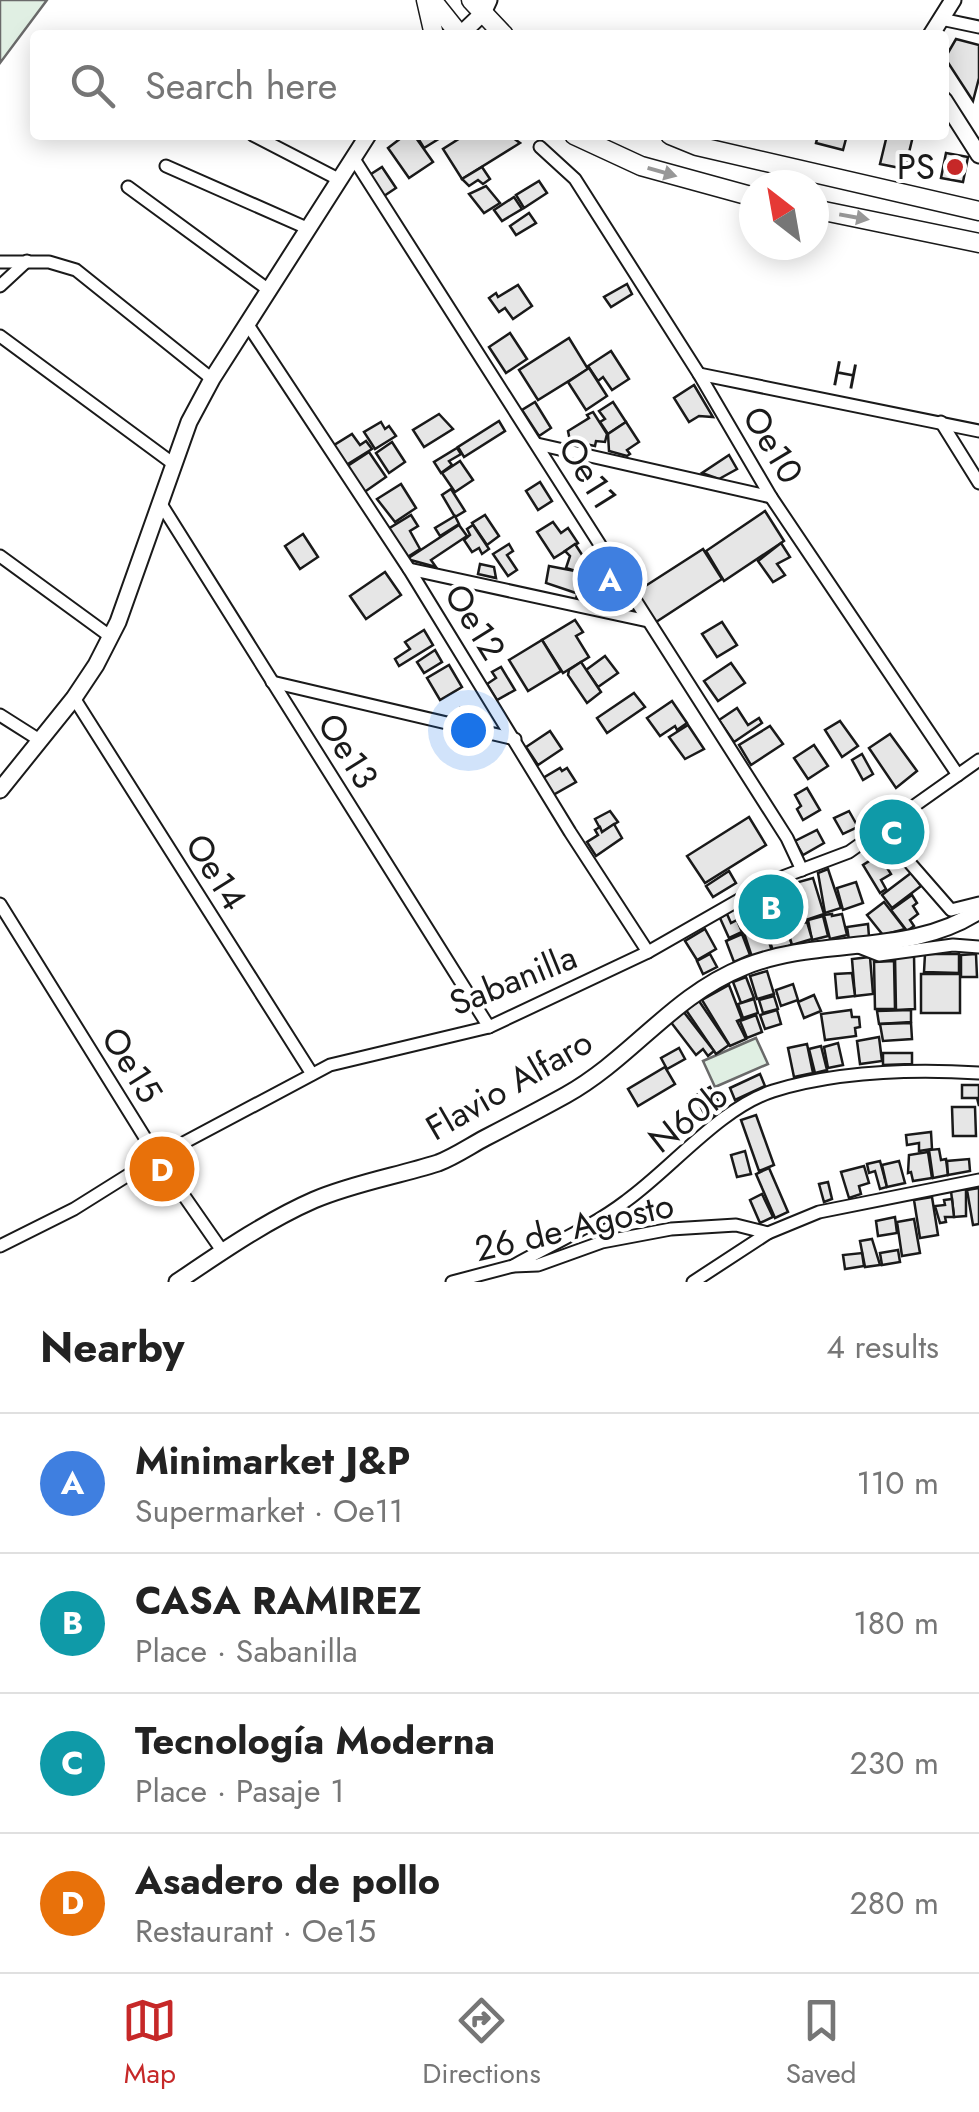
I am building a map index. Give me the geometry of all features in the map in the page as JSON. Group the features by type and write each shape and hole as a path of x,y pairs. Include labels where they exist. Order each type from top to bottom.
{"main road":[{"path":"429,0 433,30"},
{"path":"429,0 456,30"},
{"path":"481,4 500,30"},
{"path":"585,140 641,166 739,193"},
{"path":"683,140 979,211"},
{"path":"894,224 902,194"},
{"path":"954,237 960,207"},
{"path":"829,213 979,243"}],"street":[{"path":"934,30 953,0"},
{"path":"463,30 481,4"},
{"path":"941,19 979,26"},
{"path":"949,108 979,155"},
{"path":"263,140 340,180"},
{"path":"0,790 74,698 111,637 189,422 212,379 365,140"},
{"name":"Oe10","path":"540,147 574,179 699,374 771,497 958,774"},
{"name":"Oe11","path":"354,159 787,838 802,870"},
{"path":"166,166 309,228"},
{"path":"128,188 270,291"},
{"path":"0,286 27,260"},
{"path":"0,262 49,262 76,270 212,379"},
{"name":"Oe12","path":"248,326 409,569 648,952"},
{"path":"0,336 175,466"},
{"name":"H","path":"699,374 979,431"},
{"path":"941,422 979,483"},
{"path":"537,444 771,497"},
{"name":"Oe13","path":"160,504 489,1027"},
{"path":"0,556 111,637"},
{"path":"409,569 648,621"},
{"path":"272,682 515,739"},
{"name":"Oe14","path":"74,698 312,1074"},
{"path":"0,714 41,741"},
{"name":"Sabanilla","path":"4,1244 312,1074 350,1059 489,1027 648,952 772,881 849,852 979,760"},
{"path":"882,831 951,910 979,907"},
{"name":"Oe15","path":"0,904 157,1157 222,1252"},
{"name":"Flavio Alfaro","path":"177,1282 309,1202 344,1188 442,1161 570,1093 600,1074 668,1012 716,979 788,954 912,936 963,922 979,907"},
{"path":"856,946 879,955 953,945 979,947"},
{"name":"N60b","path":"513,1266 622,1204 723,1119 771,1092 872,1074 940,1070 979,1073"},
{"path":"693,1282 768,1233 818,1212 979,1180"},
{"name":"26 de Agosto","path":"452,1282 513,1266 538,1265 602,1242 671,1229 736,1225 768,1233"},
{"path":"0,1230 4,1244"}],"green space":[{"path":"0,0 47,0 0,63"},
{"path":"756,1038 768,1064 715,1087 703,1061"}],"building":[{"path":"956,39 979,45 979,78 973,101 949,64 949,51"},
{"path":"398,140 418,140 433,162 409,178 388,148"},
{"path":"419,140 437,140 424,148"},
{"path":"457,140 520,143 462,179 443,149"},
{"path":"817,140 846,140 843,150 816,143"},
{"path":"886,140 912,140 905,169 880,164"},
{"name":"PS","path":"946,153 968,157 963,182 941,178"},
{"path":"382,167 396,188 381,198 368,176"},
{"path":"482,167 490,179 483,184 478,180 469,186 462,179"},
{"path":"539,181 547,193 524,208 516,195"},
{"path":"486,186 500,203 484,213 469,194"},
{"path":"514,197 522,209 502,221 494,210"},
{"path":"529,213 536,223 516,235 510,226"},
{"path":"627,284 632,294 611,307 604,297"},
{"path":"518,285 532,306 513,319 505,308 499,312 489,298"},
{"path":"510,333 527,359 506,373 489,347"},
{"path":"569,338 588,369 538,400 519,370"},
{"path":"611,351 629,379 612,390 603,377 598,381 588,366"},
{"path":"589,368 607,396 586,410 568,382"},
{"path":"694,385 713,417 699,416 689,422 674,398"},
{"path":"535,402 551,428 539,436 522,410"},
{"path":"613,402 626,422 608,434 600,422 605,419 599,411"},
{"path":"593,412 607,434 605,442 596,441 595,446 570,441 568,431"},
{"path":"439,414 453,429 424,447 413,430"},
{"path":"499,421 505,431 464,457 458,447"},
{"path":"381,422 396,436 375,449 364,432"},
{"path":"626,422 639,442 627,450 627,456 609,451 608,434"},
{"path":"352,434 360,445 366,441 372,449 343,467 331,447"},
{"path":"392,442 405,462 389,473 376,453"},
{"path":"457,448 461,454 449,461 452,465 441,473 434,462"},
{"path":"369,452 386,477 363,493 346,467"},
{"path":"729,455 737,469 719,479 702,473"},
{"path":"460,461 473,480 455,492 442,473"},
{"path":"540,482 552,501 538,510 526,491"},
{"path":"401,484 416,508 395,522 377,499"},
{"path":"451,489 465,511 455,517 442,495"},
{"path":"765,511 784,541 724,581 706,551"},
{"path":"411,515 418,526 410,531 420,549 406,558 388,529"},
{"path":"485,515 499,536 487,545 472,523"},
{"path":"455,516 459,524 440,536 435,528"},
{"path":"553,522 561,533 568,528 578,543 554,558 537,532"},
{"path":"459,525 467,536 431,560 436,567 407,559"},
{"path":"473,525 489,549 482,554 479,548 472,552 464,540 470,535 467,529"},
{"path":"303,534 318,557 300,569 285,546"},
{"path":"781,543 790,557 777,564 785,575 773,582 758,561"},
{"path":"509,544 513,551 507,555 517,570 508,576 493,554"},
{"path":"575,544 590,567 582,573 566,568 570,556 565,551"},
{"path":"703,549 722,579 656,622 636,592"},
{"path":"480,564 494,567 496,578 478,574"},
{"path":"549,566 580,572 576,593 546,583"},
{"path":"590,567 611,596 608,604 576,599 582,573"},
{"path":"385,572 401,595 366,619 350,596"},
{"path":"575,620 583,632 576,636 589,657 563,673 542,640"},
{"path":"722,622 737,645 717,657 702,634"},
{"path":"424,630 433,645 399,666 395,659 410,649 405,642"},
{"path":"542,640 561,671 528,691 509,660"},
{"path":"435,650 442,662 424,673 417,662"},
{"path":"605,656 618,673 598,687 586,670"},
{"path":"581,662 601,692 587,703 568,675"},
{"path":"731,663 745,683 718,701 704,681"},
{"path":"449,665 462,687 440,700 427,678"},
{"path":"501,667 515,690 497,700 487,684 496,678 492,672"},
{"path":"634,693 645,707 607,733 597,718"},
{"path":"672,701 687,723 660,736 647,718"},
{"path":"460,708 478,713 475,724 457,719"},
{"path":"737,708 748,725 759,718 762,723 734,742 719,720"},
{"path":"840,721 858,746 842,757 825,730"},
{"path":"688,725 704,749 685,759 669,737"},
{"path":"770,726 783,744 751,765 739,745"},
{"path":"550,731 562,749 538,765 526,747"},
{"path":"890,734 917,771 896,788 869,748"},
{"path":"814,745 828,766 808,779 794,758"},
{"path":"862,754 873,774 863,780 852,760"},
{"path":"567,768 576,782 553,795 543,778"},
{"path":"807,788 820,810 803,820 795,795"},
{"path":"610,811 618,822 602,832 595,819"},
{"path":"849,811 858,827 843,834 834,818"},
{"path":"749,817 766,845 705,883 687,856"},
{"path":"614,824 622,838 596,856 587,842 598,835 595,830 600,827 602,832"},
{"path":"817,830 824,843 803,855 795,841"},
{"path":"879,855 891,874 881,880 886,889 880,893 863,865"},
{"path":"828,869 841,908 825,913 818,873"},
{"path":"729,871 736,883 713,897 706,886"},
{"path":"911,873 921,886 892,908 882,895"},
{"path":"813,878 824,914 806,920 795,883"},
{"path":"856,882 863,903 843,910 837,888"},
{"path":"775,892 783,918 767,923 759,897"},
{"path":"912,895 918,914 910,920 914,926 907,931 891,910"},
{"path":"797,897 804,920 788,926 780,902"},
{"path":"884,902 905,929 883,935 867,915"},
{"path":"760,907 766,924 747,930 742,914"},
{"path":"727,914 731,923 737,920 742,932 729,938 720,918"},
{"path":"842,914 847,935 830,939 824,915"},
{"path":"823,916 828,936 812,940 808,920"},
{"path":"784,920 792,945 773,951 765,925"},
{"path":"807,922 812,939 792,945 787,927"},
{"path":"868,924 869,937 849,940 847,927"},
{"path":"764,926 772,951 752,957 744,933"},
{"path":"705,929 716,949 697,960 685,941"},
{"path":"742,934 750,955 734,962 726,941"},
{"path":"710,954 717,967 703,974 697,961"},
{"path":"925,954 959,954 959,973 924,972"},
{"path":"976,954 977,977 961,977 961,955"},
{"path":"914,955 915,1009 896,1010 895,956"},
{"path":"870,957 873,994 855,996 852,959"},
{"path":"894,961 895,1009 875,1009 874,962"},
{"path":"767,971 774,994 757,999 750,976"},
{"path":"852,973 855,996 837,998 835,974"},
{"path":"921,974 960,974 960,1013 921,1013"},
{"path":"746,977 754,998 741,1003 733,982"},
{"path":"793,984 798,1000 781,1006 776,990"},
{"path":"729,985 742,1019 737,1021 746,1039 730,1046 702,1000"},
{"path":"814,995 821,1011 804,1018 798,1002"},
{"path":"774,996 778,1009 763,1013 759,1000"},
{"path":"754,999 758,1013 743,1018 738,1004"},
{"path":"699,1001 729,1045 716,1054 686,1010"},
{"path":"777,1010 781,1024 765,1029 760,1015"},
{"path":"851,1010 852,1017 859,1017 856,1036 825,1040 821,1014"},
{"path":"911,1010 911,1022 879,1024 877,1011"},
{"path":"683,1011 714,1051 708,1056 703,1049 696,1055 670,1021"},
{"path":"756,1015 762,1032 747,1038 740,1021"},
{"path":"911,1023 912,1039 883,1041 880,1024"},
{"path":"879,1037 882,1061 860,1064 857,1041"},
{"path":"838,1043 843,1065 828,1068 824,1047"},
{"path":"807,1044 813,1073 794,1077 788,1048"},
{"path":"821,1046 827,1070 815,1073 809,1049"},
{"path":"679,1048 685,1059 667,1069 661,1058"},
{"path":"883,1053 912,1053 912,1064 883,1065"},
{"path":"665,1067 675,1084 638,1106 628,1089"},
{"path":"760,1074 765,1086 735,1100 730,1088"},
{"path":"962,1085 979,1085 979,1106 977,1098 962,1098"},
{"path":"710,1087 723,1110 707,1119 695,1096"},
{"path":"952,1107 975,1107 976,1136 953,1136"},
{"path":"756,1115 774,1165 759,1171 741,1120"},
{"path":"931,1132 932,1149 919,1151 919,1143 907,1145 906,1135"},
{"path":"939,1149 941,1160 946,1159 948,1175 933,1178 929,1150"},
{"path":"745,1151 751,1174 737,1177 731,1155"},
{"path":"928,1152 932,1178 913,1181 911,1172 908,1173 909,1155"},
{"path":"969,1159 970,1171 948,1175 947,1161"},
{"path":"880,1161 887,1187 880,1189 875,1171 869,1173 867,1164"},
{"path":"899,1161 905,1183 887,1187 882,1165"},
{"path":"864,1166 869,1183 859,1186 861,1194 849,1198 841,1172"},
{"path":"769,1168 788,1212 775,1218 756,1174"},
{"path":"828,1182 832,1199 824,1202 819,1184"},
{"path":"979,1188 979,1224 973,1225 967,1190"},
{"path":"966,1189 966,1216 954,1217 951,1191"},
{"path":"762,1194 773,1217 760,1223 750,1200"},
{"path":"932,1197 938,1235 920,1238 914,1200"},
{"path":"952,1199 954,1217 945,1217 946,1222 940,1223 935,1206"},
{"path":"895,1217 897,1233 878,1236 876,1221"},
{"path":"914,1219 920,1253 902,1256 897,1222"},
{"path":"872,1239 880,1265 865,1267 860,1241"},
{"path":"898,1250 900,1262 882,1265 880,1253"},
{"path":"862,1253 864,1266 845,1269 843,1255"}],"place":[{"name":"PS","path":"955,167"},
{"name":"Minimarket J&P","path":"610,579"},
{"name":"Tecnología Moderna","path":"892,832"},
{"name":"CASA RAMIREZ","path":"771,907"},
{"name":"Asadero de pollo","path":"162,1169"}]}
